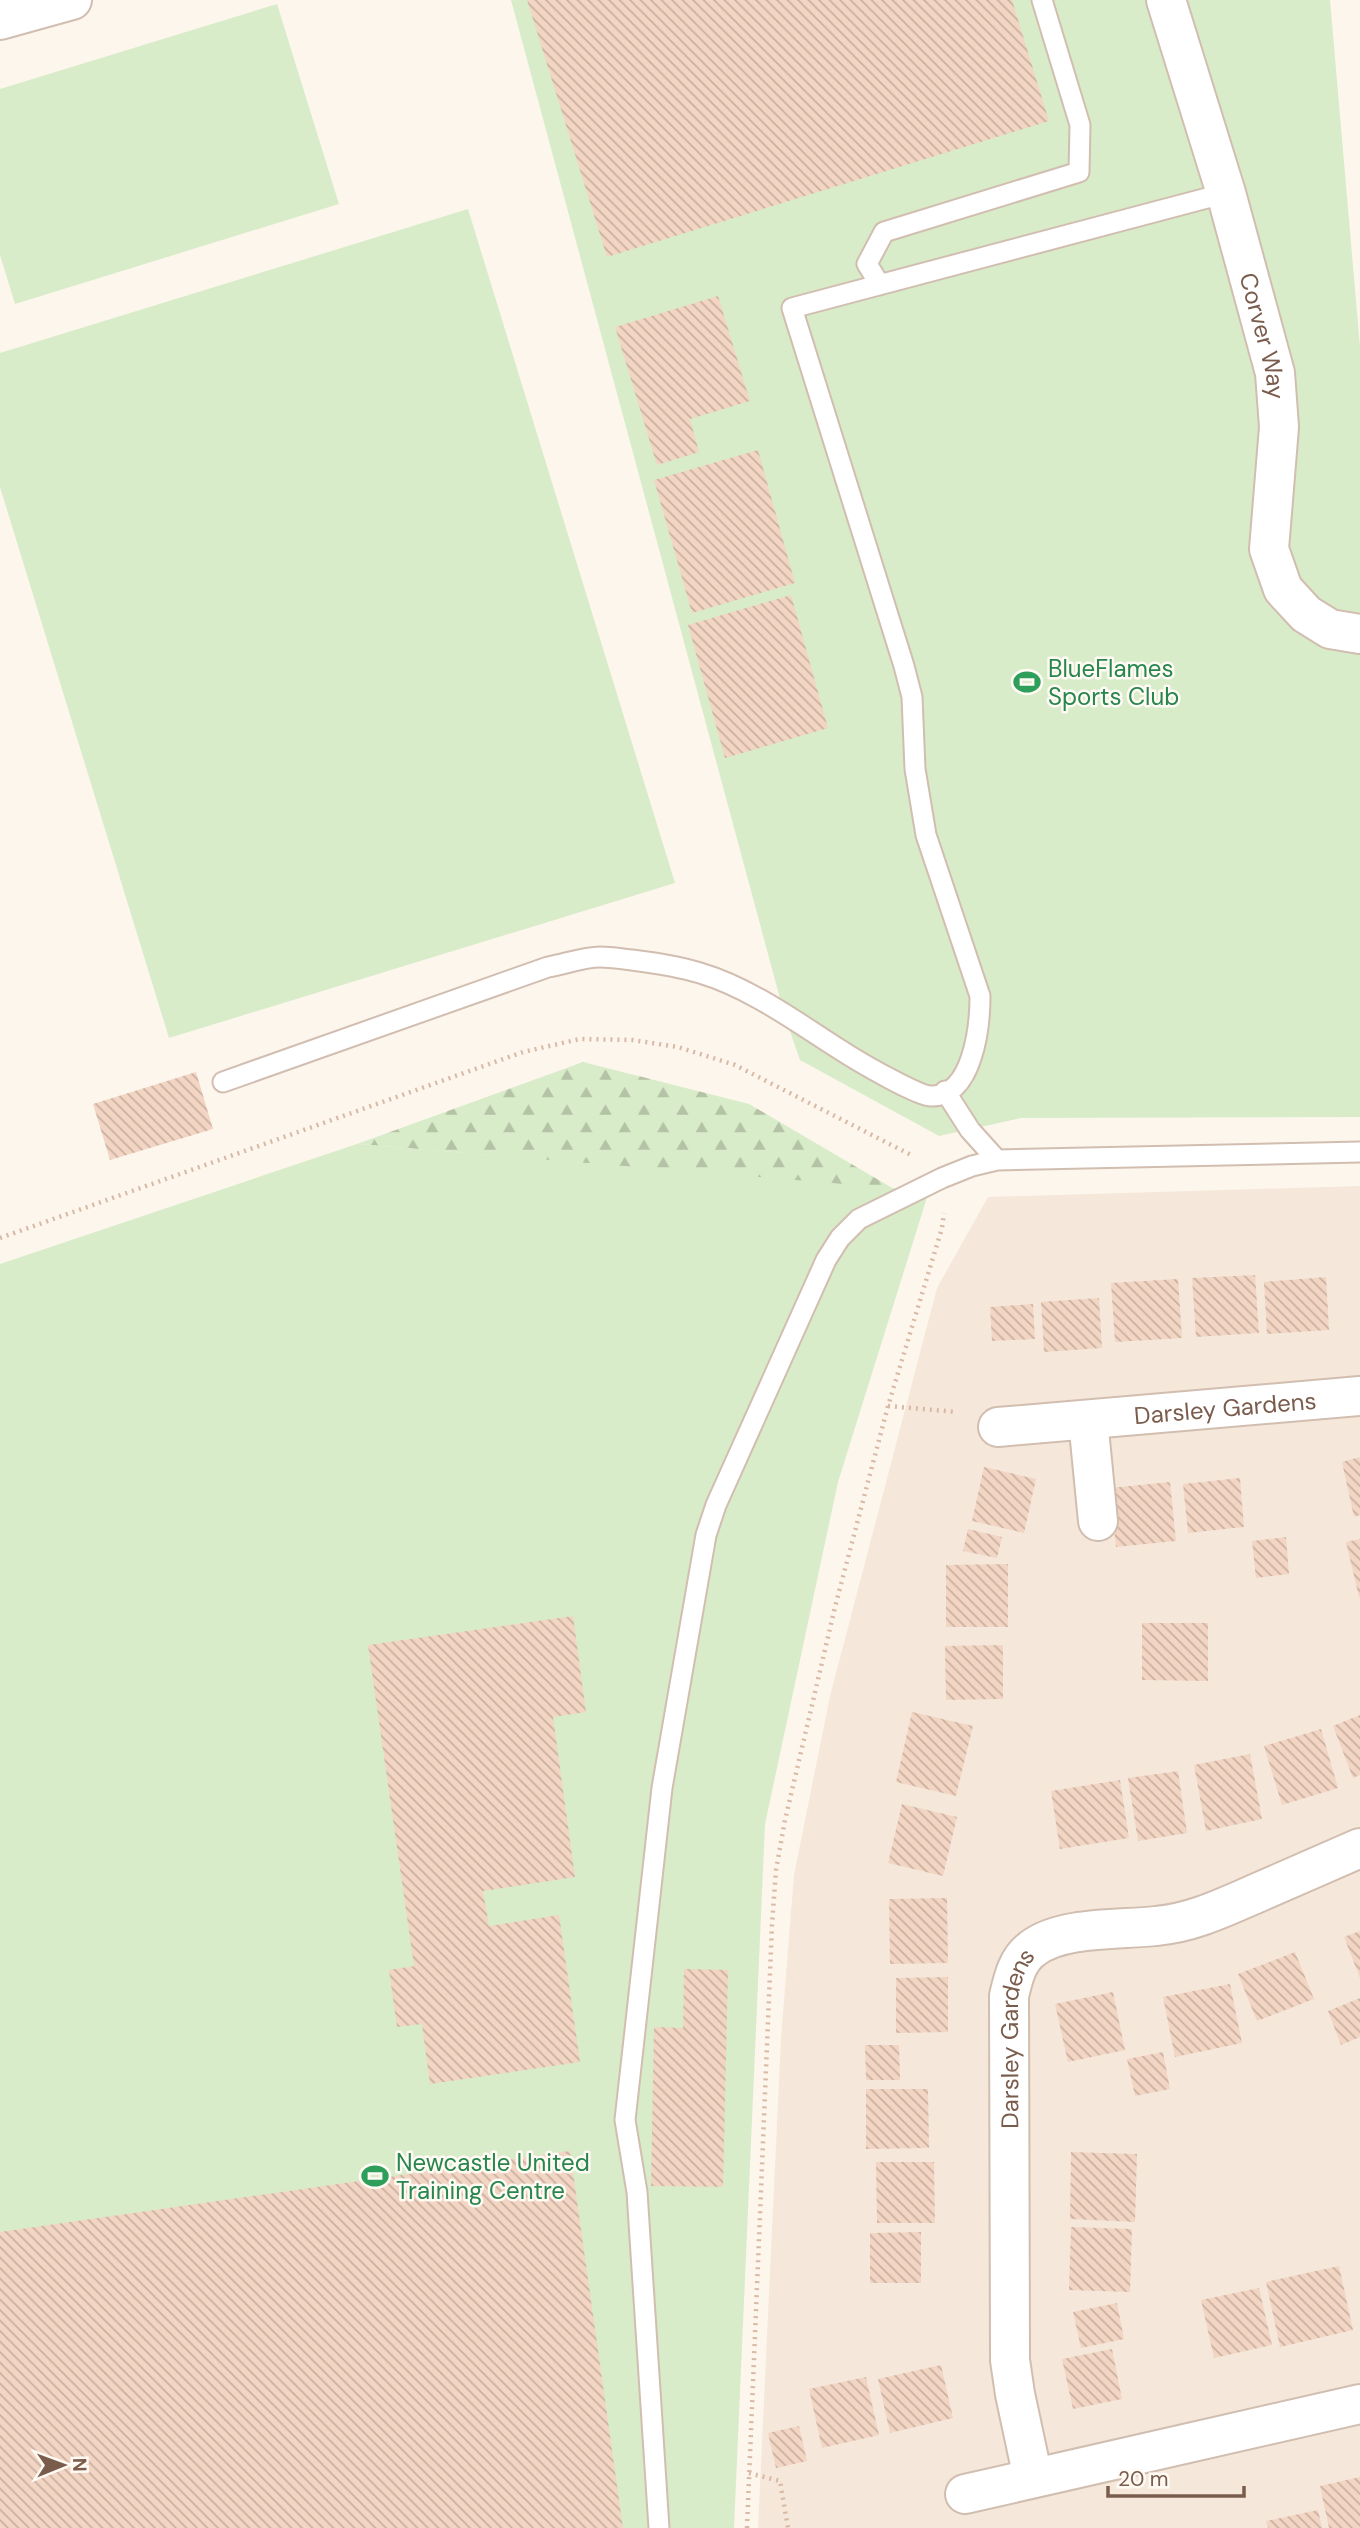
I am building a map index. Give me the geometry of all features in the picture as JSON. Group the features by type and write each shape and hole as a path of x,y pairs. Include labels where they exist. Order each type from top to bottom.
{"street":[{"path":"0,20 72,0"},
{"name":"Corver Way","path":"1166,0 1226,193 1275,373 1279,427 1269,549 1283,589 1306,614 1330,629 1360,634"},
{"name":"Darsley Gardens","path":"998,1427 1360,1396"},
{"path":"1088,1420 1098,1521"},
{"name":"Darsley Gardens","path":"1033,2478 1015,2394 1009,2322 1009,1996 1020,1962 1031,1949 1050,1939 1079,1933 1159,1926 1217,1910 1360,1848"},
{"path":"965,2494 1360,2404"}],"lane":[{"path":"880,285 867,264 884,232 1079,172 1080,125 1042,0"},
{"path":"223,1082 548,967 600,957 661,964 702,974 739,989 873,1070 929,1096 959,1083 970,1063 980,1023 980,996 926,835 915,769 912,697 904,666 792,308 1226,193"},
{"path":"945,1091 971,1130 997,1160"},
{"path":"659,2528 637,2192 625,2120 662,1788 706,1535 716,1505 821,1272 840,1238 859,1219 942,1178 997,1160 1360,1152"}],"path":[{"path":"0,1238 523,1052 580,1039 632,1040 678,1047 735,1065 911,1154 942,1178 946,1202 942,1228 888,1406 835,1607 785,1820 776,1870 770,1952 747,2528"},
{"path":"888,1406 982,1415 998,1427"},
{"path":"749,2473 780,2481 788,2528"}],"shaded area":[{"path":"1360,1186 1360,2528 758,2528 781,2038 794,1875 830,1696 937,1288 988,1197"}],"green space":[{"name":"BlueFlames Sports Club","path":"511,0 1330,0 1360,347 1360,1117 1021,1118 939,1136 800,1060 785,1017"},
{"path":"277,4 339,204 15,304 0,255 0,89"},
{"path":"468,209 675,883 169,1038 0,487 0,353"},
{"path":"583,1062 749,1104 894,1189 357,1144"},
{"name":"Newcastle United Training Centre","path":"357,1144 929,1191 838,1482 765,1824 734,2528 0,2528 0,1264"}],"building":[{"path":"527,0 1012,0 1049,121 607,257"},
{"path":"718,296 750,401 690,419 699,452 657,465 615,327"},
{"path":"758,450 795,583 692,613 654,480"},
{"path":"791,595 828,728 725,758 688,625"},
{"path":"196,1072 213,1129 110,1160 93,1104"},
{"path":"1255,1275 1259,1333 1196,1337 1192,1278"},
{"path":"1326,1277 1329,1330 1267,1334 1264,1282"},
{"path":"1178,1279 1182,1338 1115,1342 1111,1283"},
{"path":"1099,1298 1102,1348 1044,1352 1041,1302"},
{"path":"1033,1304 1035,1339 992,1341 990,1307"},
{"path":"1360,1457 1360,1515 1354,1517 1342,1462"},
{"path":"984,1467 1036,1479 1024,1533 972,1521"},
{"path":"1240,1478 1244,1527 1188,1533 1183,1484"},
{"path":"1170,1482 1176,1541 1116,1547 1110,1488"},
{"path":"968,1529 1002,1537 997,1558 963,1551"},
{"path":"1286,1537 1289,1574 1256,1578 1252,1541"},
{"path":"1360,1539 1360,1597 1359,1597 1346,1542"},
{"path":"1008,1564 1008,1627 946,1627 946,1565"},
{"path":"573,1616 586,1712 553,1717 575,1877 483,1891 489,1926 559,1915 580,2062 430,2084 422,2024 397,2027 389,1970 414,1966 368,1645"},
{"path":"1142,1623 1208,1623 1208,1681 1142,1680"},
{"path":"1003,1645 1003,1699 946,1700 945,1646"},
{"path":"912,1712 973,1726 956,1796 896,1782"},
{"path":"1360,1715 1360,1775 1353,1778 1333,1726"},
{"path":"1321,1729 1338,1788 1282,1805 1264,1746"},
{"path":"1250,1754 1262,1819 1206,1831 1194,1765"},
{"path":"1178,1771 1187,1833 1138,1841 1128,1778"},
{"path":"1120,1780 1129,1838 1060,1849 1051,1791"},
{"path":"902,1804 957,1817 943,1876 888,1863"},
{"path":"947,1898 948,1963 890,1964 889,1899"},
{"path":"1360,1931 1360,1978 1344,1937"},
{"path":"1295,1952 1314,1999 1257,2021 1238,1974"},
{"path":"684,1969 728,1970 723,2187 651,2186 654,2027 683,2028"},
{"path":"948,1977 948,2032 896,2033 896,1978"},
{"path":"1230,1984 1242,2043 1175,2057 1163,1997"},
{"path":"1113,1992 1125,2050 1068,2062 1055,2004"},
{"path":"1360,1998 1360,2037 1341,2045 1328,2011"},
{"path":"865,2045 899,2045 900,2080 866,2080"},
{"path":"1163,2052 1170,2089 1135,2096 1127,2059"},
{"path":"866,2089 928,2089 929,2148 866,2149"},
{"path":"570,2151 623,2528 0,2528 0,2232"},
{"path":"1071,2152 1137,2154 1135,2222 1070,2219"},
{"path":"876,2162 934,2162 935,2223 877,2223"},
{"path":"1071,2227 1132,2229 1130,2292 1069,2290"},
{"path":"921,2232 921,2283 870,2283 870,2233"},
{"path":"1339,2266 1353,2330 1280,2347 1266,2282"},
{"path":"1259,2288 1272,2345 1214,2358 1201,2300"},
{"path":"1117,2303 1124,2339 1081,2348 1073,2312"},
{"path":"1112,2349 1122,2399 1073,2409 1062,2359"},
{"path":"941,2365 953,2418 890,2433 878,2379"},
{"path":"866,2377 879,2435 822,2448 809,2389"},
{"path":"799,2426 807,2461 776,2468 768,2433"},
{"path":"1360,2477 1360,2528 1329,2528 1320,2486"},
{"path":"1318,2510 1322,2528 1268,2528 1266,2521"}],"place":[{"name":"BlueFlames Sports Club","path":"1027,682"},
{"name":"Newcastle United Training Centre","path":"375,2176"}]}
